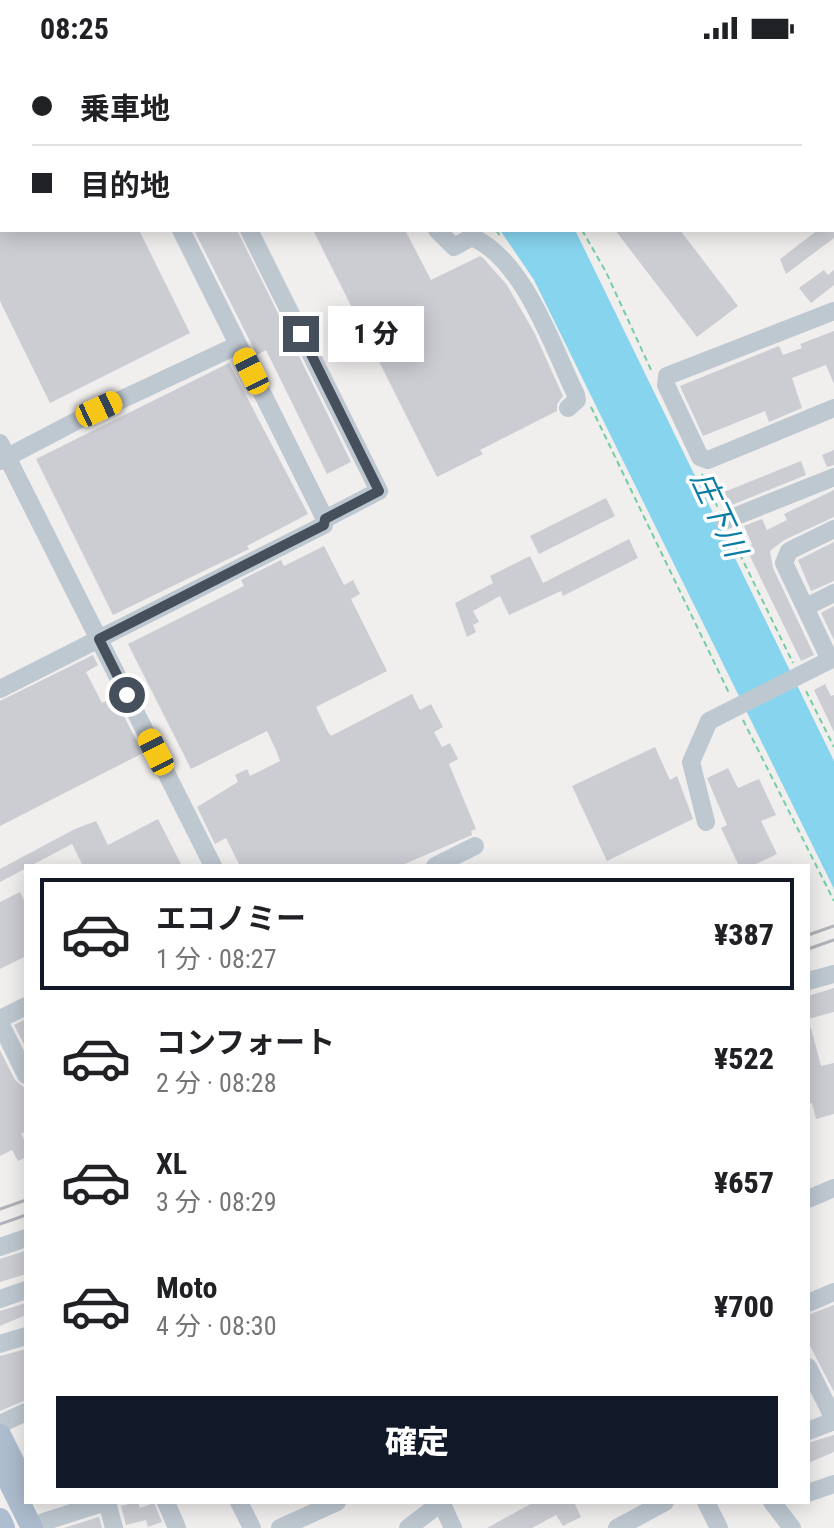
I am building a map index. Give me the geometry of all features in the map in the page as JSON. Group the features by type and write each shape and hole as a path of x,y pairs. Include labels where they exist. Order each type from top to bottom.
{"main road":[{"path":"0,1435 24,1479"},
{"path":"0,1463 24,1498"},
{"path":"0,1493 18,1528"},
{"path":"0,1519 4,1528"}],"street":[{"path":"0,689 324,525 325,519 182,232"},
{"path":"250,232 379,491 325,519"},
{"path":"439,232 454,247 472,237 490,245 520,281 576,395 577,400 568,408"},
{"path":"834,311 667,376 666,385 700,457 708,460 834,408"},
{"path":"212,864 2,453 238,345"},
{"path":"724,521 834,477"},
{"path":"706,822 691,762 709,721 832,659 784,563 789,551 834,529"},
{"path":"806,607 834,593"},
{"path":"439,864 475,846"},
{"path":"810,980 834,974"},
{"path":"24,1007 0,1021 24,1071"},
{"path":"810,1198 834,1188"},
{"path":"0,1247 24,1239"},
{"path":"0,1299 24,1291"},
{"path":"810,1302 834,1292"},
{"path":"0,1344 24,1337"},
{"path":"810,1371 834,1420 810,1430"},
{"path":"0,1424 24,1414"},
{"path":"810,1488 834,1484"},
{"path":"39,1520 99,1504"},
{"path":"107,1504 114,1528"},
{"path":"167,1504 177,1528"},
{"path":"240,1504 252,1528"},
{"path":"280,1528 333,1504"},
{"path":"408,1528 438,1504"},
{"path":"442,1504 453,1528"},
{"path":"617,1528 661,1504"},
{"path":"707,1504 719,1528"},
{"path":"777,1504 792,1528"}],"path":[{"path":"497,232 505,243"},
{"path":"591,406 834,901"},
{"path":"799,677 834,747"}],"water":[{"path":"501,232 576,232 834,761 834,889 534,280"}],"building":[{"path":"0,232 140,232 190,333 50,403 0,301"},
{"path":"195,232 238,232 351,462 327,474 266,350 257,355"},
{"path":"314,232 406,232 431,280 480,256 507,285 535,334 563,396 557,404 557,411 480,450 483,454 437,477"},
{"path":"617,232 682,232 738,306 697,337"},
{"path":"815,232 834,232 834,238 786,274 780,259"},
{"path":"824,270 828,275 834,270 834,285 811,303 799,288"},
{"path":"834,331 834,384 826,365 792,378 802,408 769,422 765,411 703,436 680,386 779,346 783,355 802,348 800,344"},
{"path":"229,363 308,514 247,546 249,549 113,615 36,459"},
{"path":"834,450 834,465 827,467 822,455"},
{"path":"801,461 806,475 729,506 724,492"},
{"path":"834,490 834,517 784,540 770,551 773,568 814,655 801,661 747,550 752,544 744,526 762,519 767,530 787,520 784,514"},
{"path":"606,498 615,516 539,554 530,536"},
{"path":"629,539 638,558 563,596 561,591 509,615 500,596 473,611 479,622 473,625 476,632 467,637 455,603 493,583 490,576 530,556 543,583"},
{"path":"834,542 834,581 811,591 798,560"},
{"path":"324,546 344,585 353,580 360,594 351,599 387,671 316,707 331,736 412,694 420,710 431,704 443,727 434,732 442,747 450,743 458,759 449,764 476,829 471,831 472,835 405,864 239,864 226,838 215,844 197,807 238,782 235,775 247,769 250,776 280,761 276,750 267,731 191,769 128,644 244,586 241,580 281,560 284,566"},
{"path":"834,606 834,640 821,613"},
{"path":"93,655 98,665 86,672 102,703 114,697 143,753 0,826 0,701"},
{"path":"825,684 831,696 834,695 834,732 814,690"},
{"path":"655,747 670,780 677,776 693,819 607,861 572,786"},
{"path":"728,768 738,788 759,779 776,815 761,821 777,854 756,864 738,864 721,828 727,825 707,778"},
{"path":"158,819 181,864 82,864 72,844 34,864 24,864 24,869 0,882 0,869 96,821 108,845"},
{"path":"20,892 24,900 24,957 0,969 0,902"},
{"path":"834,988 834,1012 810,1018 810,995"},
{"path":"24,1020 24,1044 14,1025"},
{"path":"810,1028 821,1066 834,1063 834,1114 816,1119 812,1103"},
{"path":"0,1050 15,1080 24,1087 24,1132 21,1134 24,1158 18,1161 12,1150 0,1156"},
{"path":"24,1251 24,1275 0,1282 0,1259"},
{"path":"24,1304 24,1316 0,1326 0,1311"},
{"path":"834,1305 834,1392 810,1346 810,1314"},
{"path":"24,1350 24,1401 0,1411 0,1356"},
{"path":"834,1435 834,1452 810,1462 810,1442"},
{"path":"139,1504 140,1508 154,1504 162,1522 148,1527 146,1520 126,1525 121,1506"},
{"path":"530,1504 575,1504 581,1517 563,1526 556,1515 532,1528 487,1528"},
{"path":"99,1517 102,1528 64,1528"}],"railway":[{"path":"810,934 834,926"},
{"path":"810,948 834,940"},
{"path":"0,1209 24,1201"},
{"path":"0,1224 24,1216"}],"route":[{"path":"127,695 99,639 324,525 325,519 379,491 301,334"}],"water label":[{"name":"庄下川","path":"719,514"}]}
